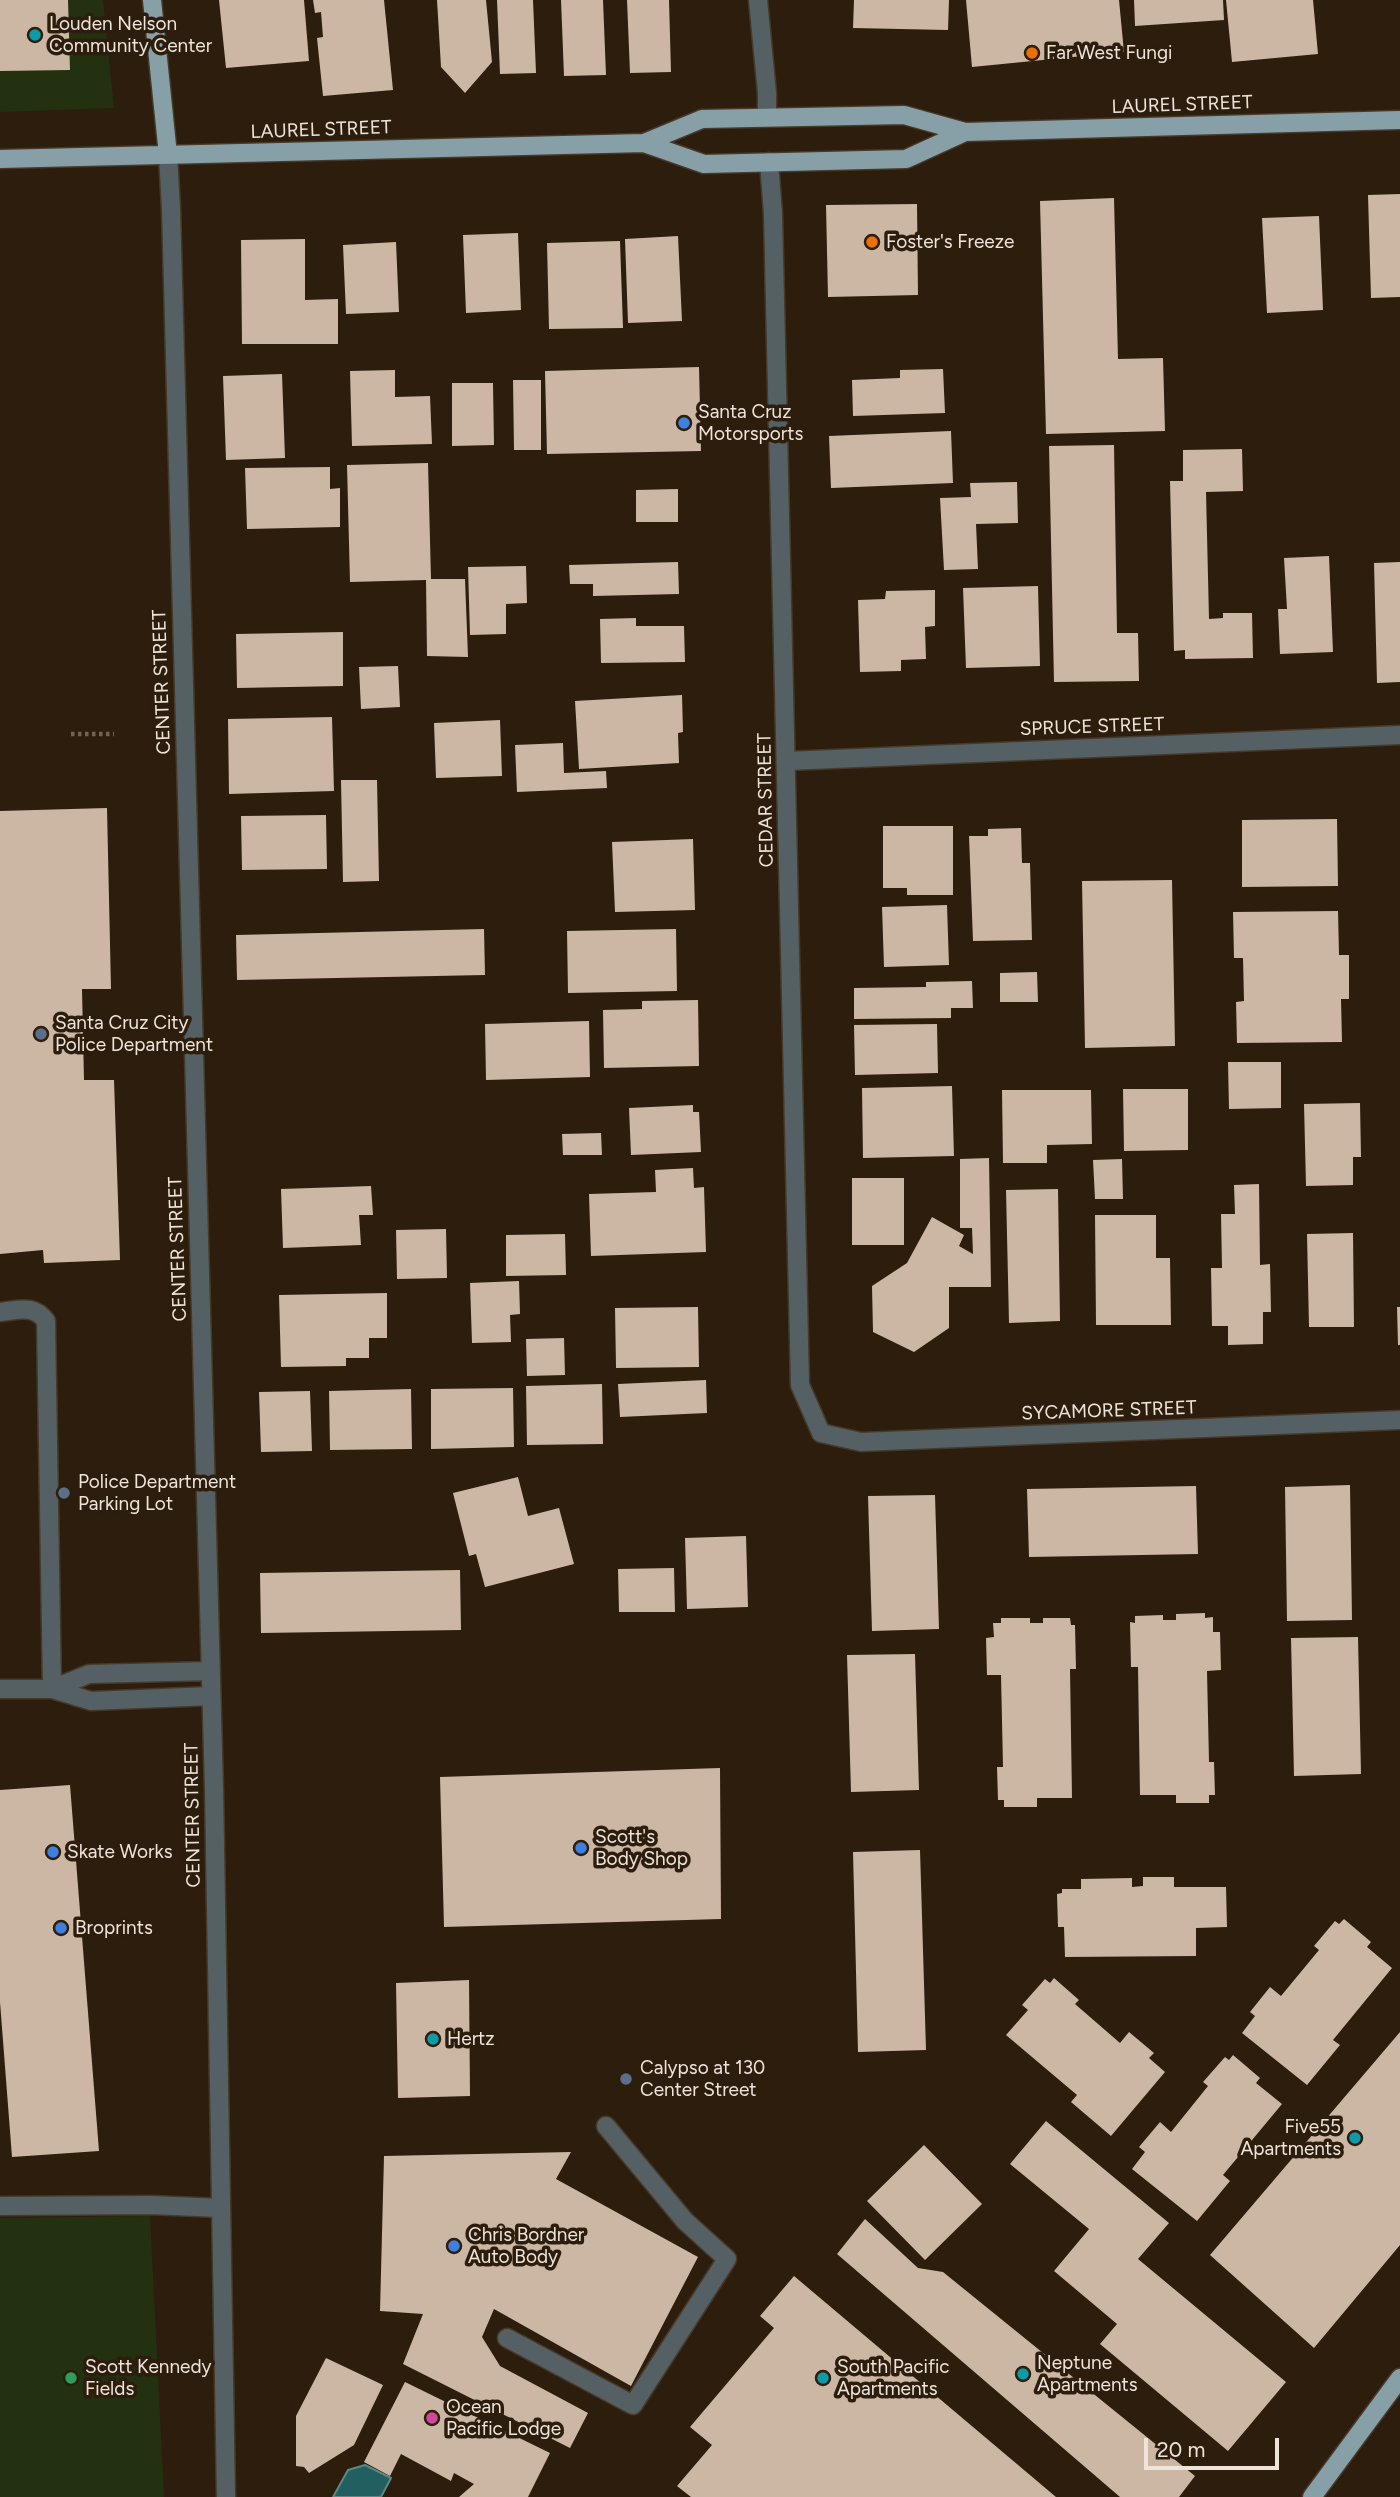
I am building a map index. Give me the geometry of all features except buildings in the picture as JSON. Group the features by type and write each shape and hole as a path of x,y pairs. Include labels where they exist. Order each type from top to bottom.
{"main road":[{"name":"CENTER STREET","path":"152,0 168,155"},
{"name":"LAUREL STREET","path":"644,143 702,119 767,117 904,115 964,132 1400,120"},
{"name":"LAUREL STREET","path":"0,159 644,143 704,164 906,159 964,132"},
{"path":"1312,2497 1400,2378"}],"street":[{"path":"758,0 767,117"},
{"name":"CENTER STREET","path":"168,155 172,209 211,1671 226,2497"},
{"name":"CEDAR STREET","path":"769,162 773,214 787,761 800,1385 821,1433"},
{"name":"SPRUCE STREET","path":"787,761 1400,735"},
{"path":"0,1312 30,1308 40,1313 46,1321 48,1333 52,1689"},
{"name":"SYCAMORE STREET","path":"821,1433 861,1442 1400,1420"},
{"path":"52,1689 89,1674 211,1671"},
{"path":"0,1689 52,1689 92,1701 211,1696"},
{"path":"507,2338 633,2405 727,2259 685,2221 606,2126"},
{"path":"0,2206 151,2205 220,2208"}],"path":[{"path":"71,734 114,734"}],"green space":[{"path":"0,0 103,0 114,108 0,112"},
{"name":"Scott Kennedy Fields","path":"150,2216 164,2497 0,2497 0,2218"}],"water":[{"path":"365,2465 391,2478 381,2497 333,2497 348,2470"}],"place":[{"name":"Louden Nelson Community Center","path":"35,35"},
{"name":"Far West Fungi","path":"1032,53"},
{"name":"Foster's Freeze","path":"872,242"},
{"name":"Santa Cruz Motorsports","path":"684,423"},
{"name":"Santa Cruz City Police Department","path":"41,1034"},
{"name":"Police Department Parking Lot","path":"64,1493"},
{"name":"Scott's Body Shop","path":"581,1848"},
{"name":"Skate Works","path":"53,1852"},
{"name":"Broprints","path":"61,1928"},
{"name":"Hertz","path":"433,2039"},
{"name":"Calypso at 130 Center Street","path":"626,2079"},
{"name":"Five55 Apartments","path":"1355,2138"},
{"name":"Chris Bordner Auto Body","path":"454,2246"},
{"name":"Neptune Apartments","path":"1023,2374"},
{"name":"Scott Kennedy Fields","path":"71,2378"},
{"name":"South Pacific Apartments","path":"823,2378"},
{"name":"Ocean Pacific Lodge","path":"432,2418"}]}
